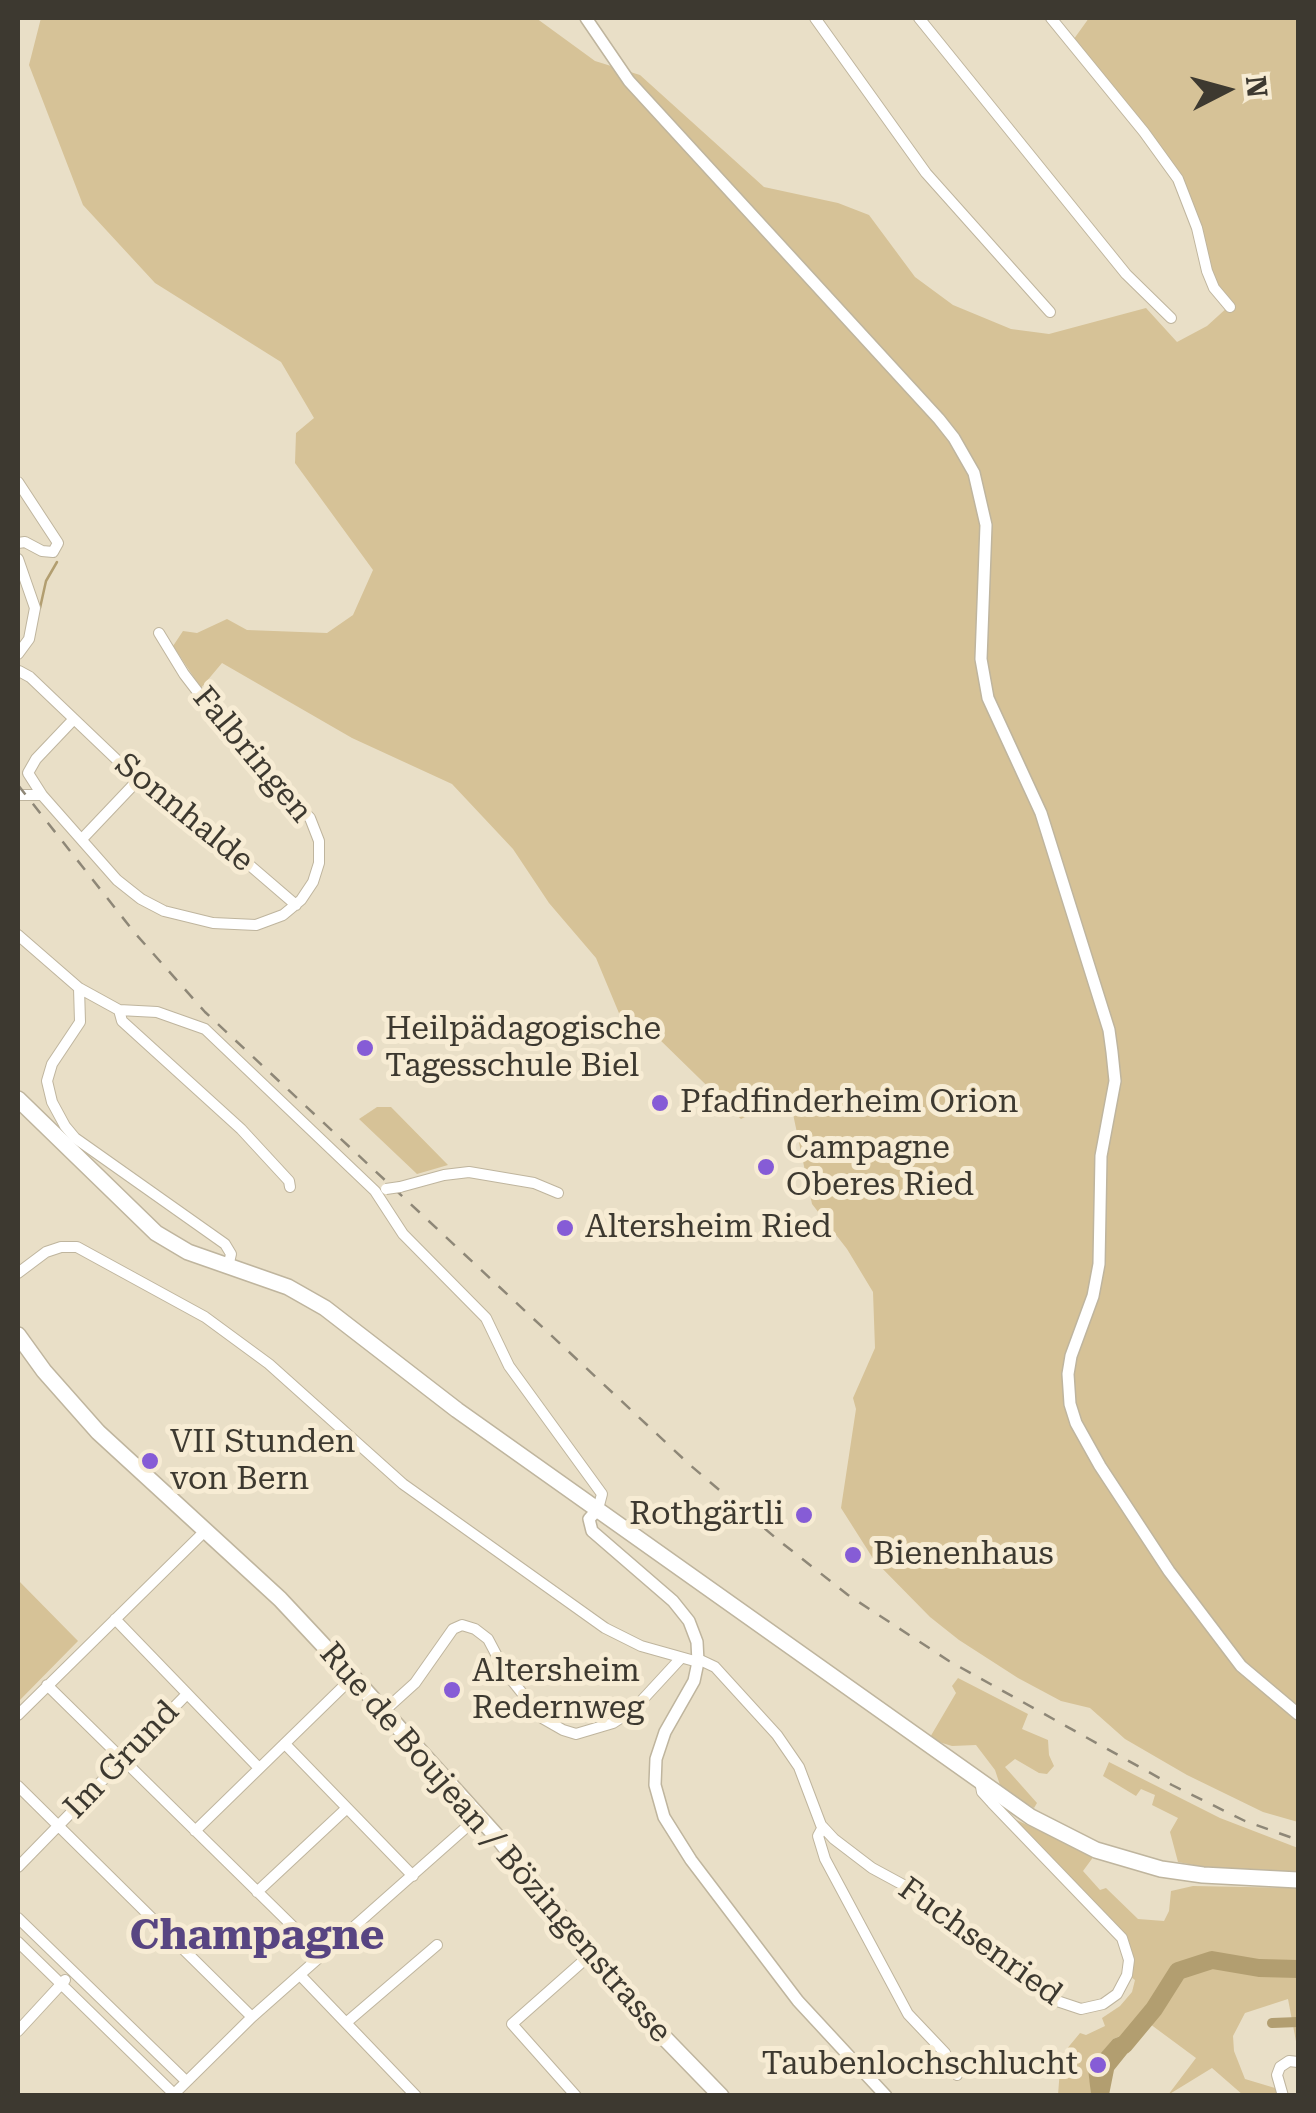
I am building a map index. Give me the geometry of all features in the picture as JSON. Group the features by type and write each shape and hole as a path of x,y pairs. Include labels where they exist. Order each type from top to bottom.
{"main road":[{"path":"18,1099 156,1233 188,1252 288,1287 326,1308 457,1410 1051,1829 1114,1856 1203,1875 1298,1880"},
{"name":"Rue de Boujean / Bözingenstrasse","path":"18,1335 82,1416 280,1600 354,1677 480,1816 650,2026 721,2096"}],"street":[{"path":"586,18 604,49 644,99 954,438 978,485 986,526 981,637 988,698 1041,812 1109,1030 1115,1080 1101,1156 1099,1264 1093,1296 1071,1356 1070,1404 1100,1466 1189,1598 1241,1666 1298,1714"},
{"path":"815,18 926,173 1050,312"},
{"path":"919,18 1126,274 1171,318"},
{"path":"1051,18 1178,179 1194,216 1214,288 1230,307"},
{"path":"18,482 58,543 53,552 25,542 18,544"},
{"path":"18,559 35,608 28,639 18,654"},
{"name":"Falbringen","path":"159,632 184,674 217,717 310,818 318,841 319,863 310,888 296,905"},
{"name":"Sonnhalde","path":"18,671 30,677 138,780 144,778 154,783 296,905"},
{"path":"42,795 19,795 36,759 73,720"},
{"path":"28,773 42,795 128,889 149,904 172,914 224,924 256,925 283,915 296,905"},
{"path":"82,838 138,780"},
{"path":"18,935 79,988 120,1010 157,1012 205,1030 380,1190 403,1234 486,1318 510,1366 602,1495 589,1519 592,1531 682,1610 694,1632 698,1661 691,1688 665,1732 656,1758 654,1785 664,1818 691,1860 798,2001 886,2096"},
{"path":"79,988 80,1022 52,1064 47,1081 64,1126 75,1138 225,1244 231,1254 228,1266"},
{"path":"120,1010 122,1022 242,1128 290,1187"},
{"path":"380,1190 470,1172 534,1183 558,1193"},
{"path":"18,1273 46,1252 62,1246 77,1247 205,1317 270,1364 403,1484 605,1628 641,1646 716,1667 790,1752 823,1826 818,1836 825,1859 908,2014 945,2053 957,2075"},
{"path":"18,1715 205,1531"},
{"path":"114,1619 258,1767"},
{"path":"384,1711 415,1683 454,1629 462,1625 488,1639 506,1674 542,1718 576,1734 613,1723 633,1710 681,1658"},
{"path":"195,1830 354,1677"},
{"path":"47,1685 322,1955"},
{"name":"Im Grund","path":"18,1867 187,1694"},
{"path":"285,1744 414,1876"},
{"name":"Fuchsenried","path":"823,1826 872,1868 920,1894 1054,2000 1081,2009 1104,2004 1126,1980 1129,1960 1122,1938 992,1804 982,1792 980,1780"},
{"name":"Im Grund","path":"18,1786 252,2017"},
{"path":"257,1892 347,1808"},
{"path":"18,1942 173,2095 252,2017 480,1816"},
{"path":"18,1918 186,2081"},
{"path":"347,2022 437,1945"},
{"path":"575,2095 512,2024 590,1955"},
{"path":"18,2030 73,1972"},
{"path":"300,1976 416,2096"},
{"path":"1283,2096 1277,2075 1280,2068 1290,2061 1298,2062"}],"shaded area":[{"path":"41,18 536,18 595,61 640,75 764,187 838,203 869,215 915,277 953,305 1011,329 1049,334 1146,308 1177,342 1207,326 1229,306 1214,288 1178,179 1071,43 1089,18 1298,18 1298,1822 1263,1812 1187,1775 1125,1739 1090,1708 1061,1701 1018,1678 930,1617 874,1560 841,1508 856,1409 853,1398 875,1348 873,1292 847,1249 812,1204 789,1095 741,1119 656,1036 643,1030 626,1030 596,958 549,903 513,849 452,784 352,738 222,663 201,688 173,646 183,631 197,633 227,619 247,630 327,633 353,615 373,570 295,463 296,433 314,418 281,362 155,283 83,205 29,65"},
{"path":"377,1107 391,1107 448,1165 417,1174 359,1119"},
{"path":"18,1580 78,1641 18,1702"},
{"path":"958,1678 1028,1714 1022,1729 1048,1740 1054,1766 1047,1774 1015,1759 1005,1767 1037,1803 1034,1808 1002,1791 995,1770 976,1745 952,1746 929,1739 956,1693 952,1686"},
{"path":"1109,1762 1220,1818 1298,1848 1298,1874 1214,1869 1178,1862 1170,1832 1178,1818 1152,1805 1155,1795 1141,1789 1136,1796 1103,1776"},
{"path":"1008,1816 1094,1856 1083,1871 1100,1890 1106,1888 1138,1919 1164,1921 1171,1891 1193,1886 1298,1888 1298,2052 1288,1999 1245,2013 1233,2036 1234,2051 1245,2079 1275,2088 1278,2095 1243,2095 1212,2068 1168,2095 1196,2058 1150,2024 1113,2039 1089,2068 1091,2095 1058,2095 1061,2056 1080,2033 1086,2035 1105,2026 1102,2018 1132,1992 1132,1952 1048,1854"},
{"path":"1151,2024 1114,2070 1109,2095 1091,2095 1088,2068 1113,2039"}],"waterway":[{"path":"40,608 46,581 57,562"},
{"path":"1124,2045 1154,2009 1178,1971 1212,1960 1259,1968 1298,1969"},
{"path":"1272,2023 1298,2022"}],"railway":[{"path":"18,785 134,932 205,1012 690,1465 777,1539 848,1595 949,1661 1172,1785 1245,1821 1298,1840"}],"place":[{"name":"Heilpädagogische Tagesschule Biel","path":"365,1048"},
{"name":"Pfadfinderheim Orion","path":"660,1103"},
{"name":"Campagne Oberes Ried","path":"766,1167"},
{"name":"Altersheim Ried","path":"565,1228"},
{"name":"VII Stunden von Bern","path":"150,1461"},
{"name":"Rothgärtli","path":"804,1515"},
{"name":"Bienenhaus","path":"853,1555"},
{"name":"Altersheim Redernweg","path":"452,1690"},
{"name":"Taubenlochschlucht","path":"1098,2065"}],"district":[{"name":"Champagne","path":"257,1937"}]}
